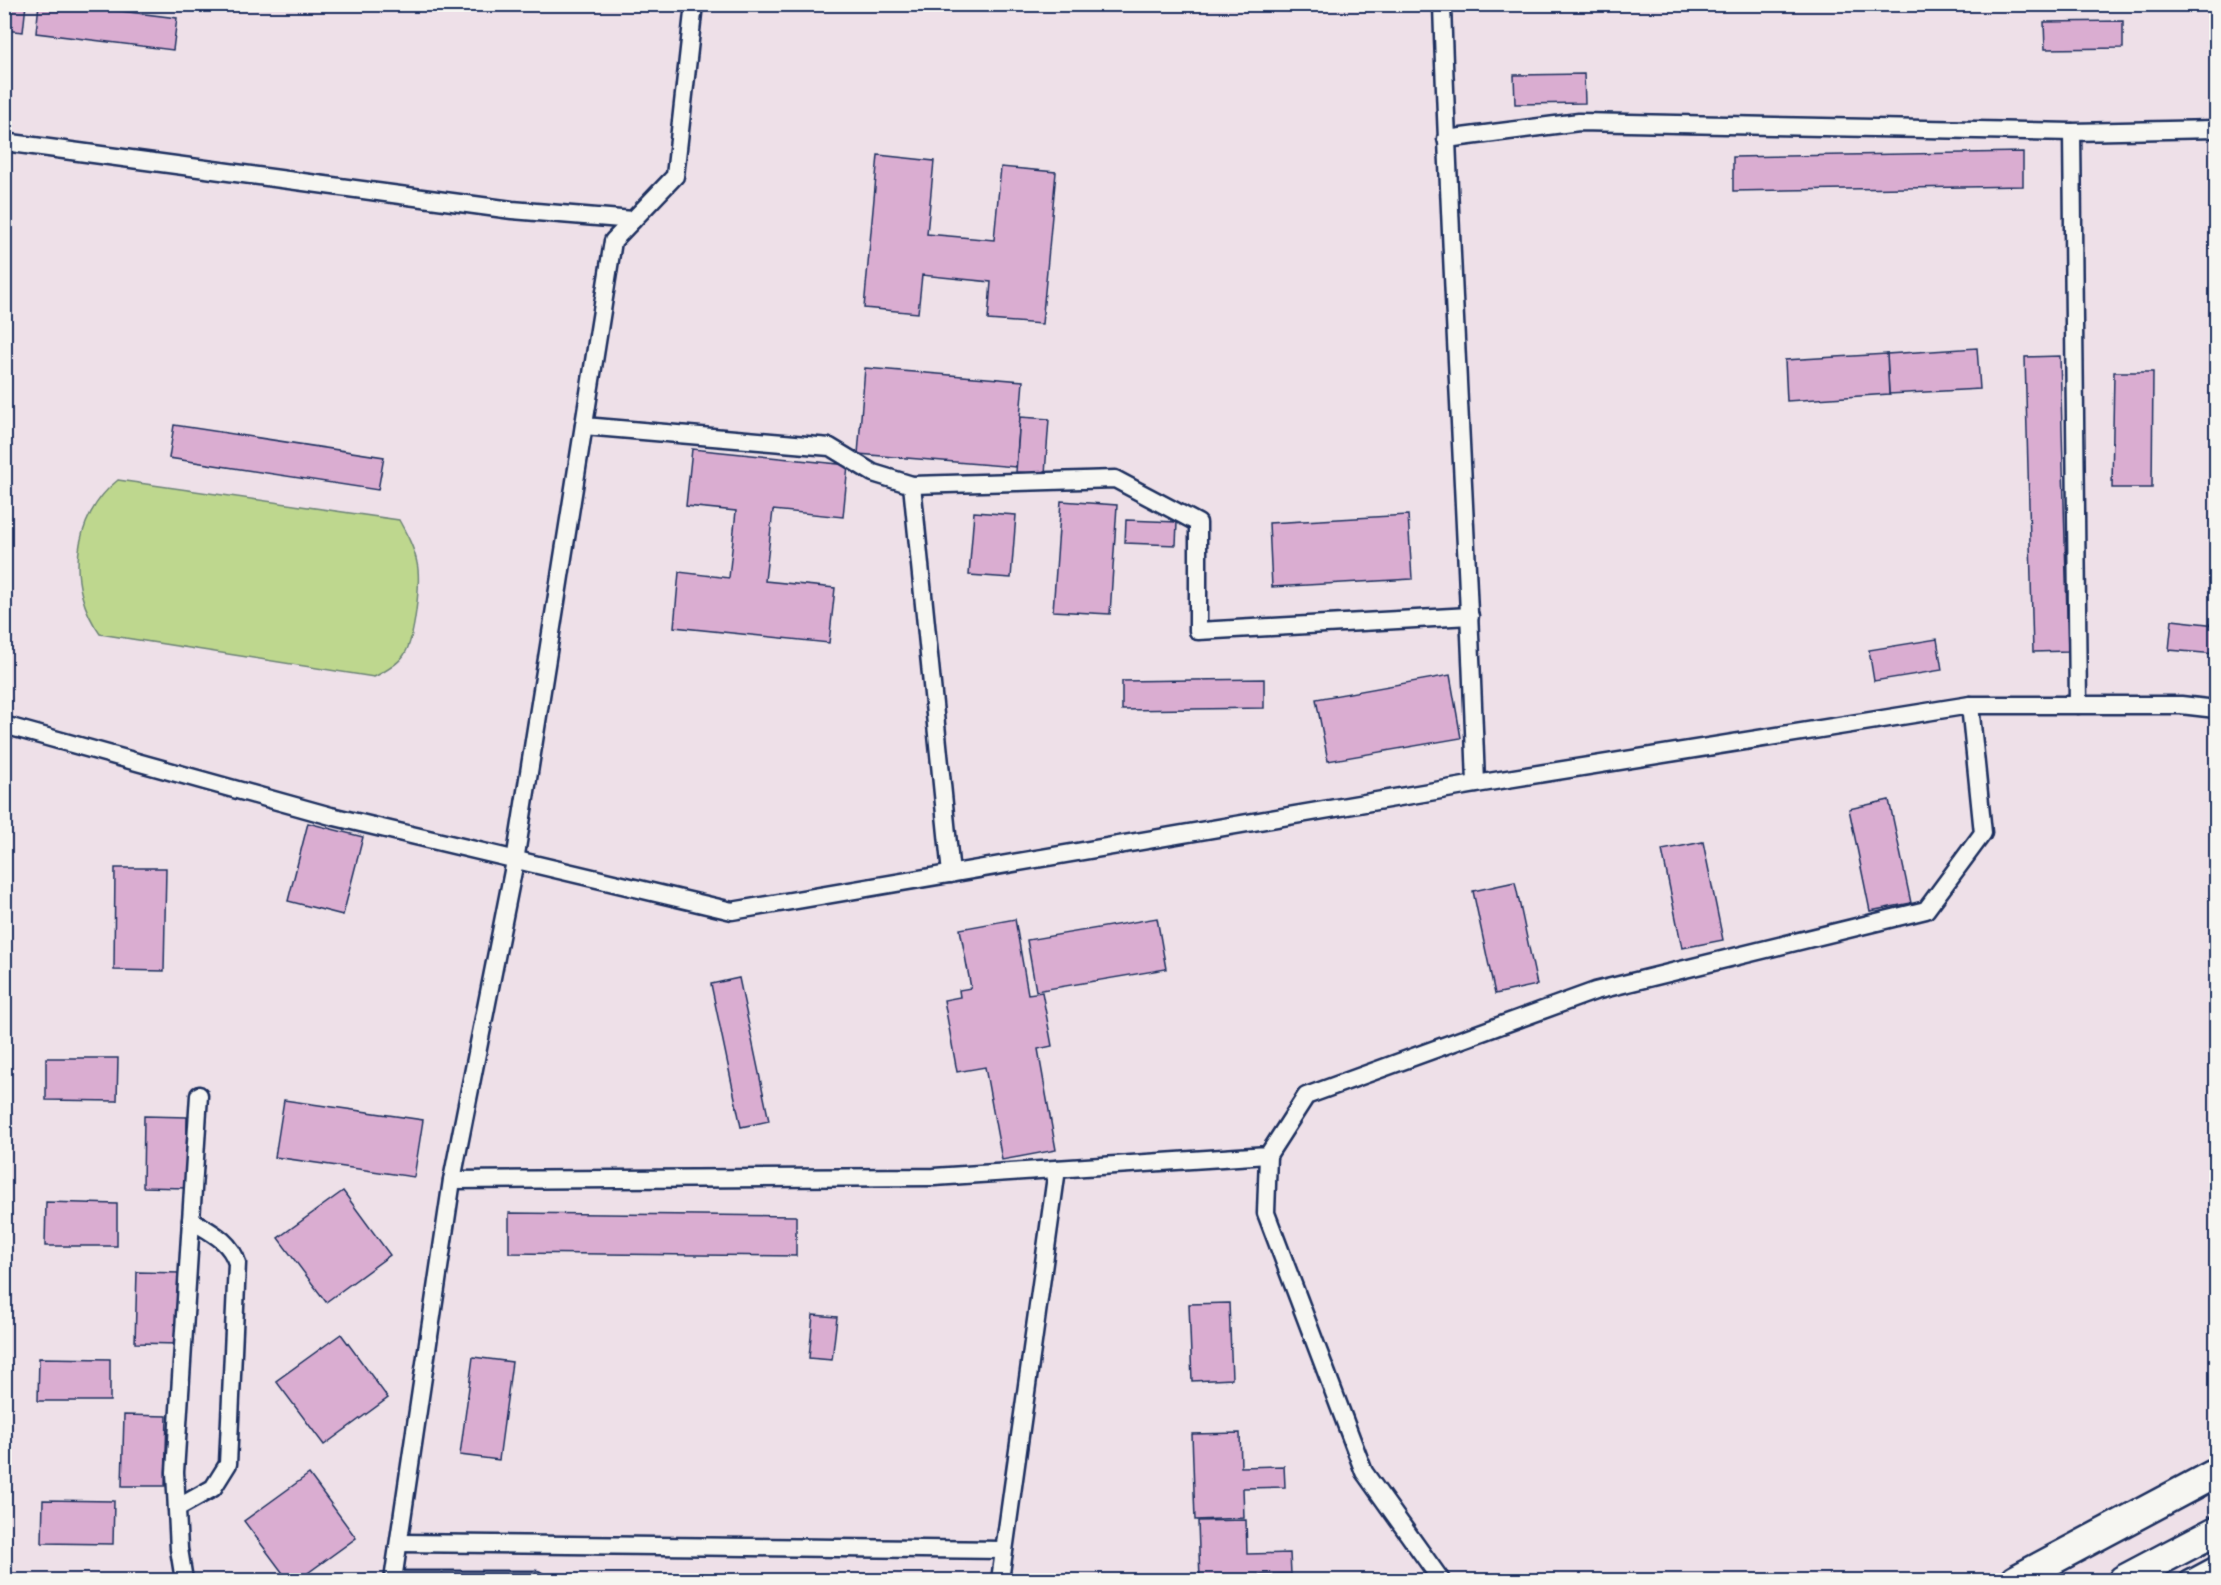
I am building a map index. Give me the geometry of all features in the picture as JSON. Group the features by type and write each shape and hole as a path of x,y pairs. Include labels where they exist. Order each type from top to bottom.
{"highway":[{"path":"2015,1581 2217,1473"},
{"path":"2123,1581 2217,1531"}],"street":[{"path":"536,1581 393,1580 452,1180 515,861 613,241 675,176 694,4"},
{"path":"1442,4 1446,138 1476,784"},
{"path":"1446,138 1579,122 2072,132 2217,129"},
{"path":"2072,132 2078,705"},
{"path":"4,142 512,210 633,220"},
{"path":"584,426 830,447 873,473 912,486 1115,478 1198,523 1198,631 1470,616"},
{"path":"912,486 951,874"},
{"path":"1441,1581 1364,1472 1266,1213 1268,1155 1306,1096 1595,990 1926,910 1983,833 1970,705"},
{"path":"4,725 331,816 732,911 1476,784 1970,705 2181,705 2217,709"},
{"path":"184,1581 178,1549 175,1472 199,1095"},
{"path":"452,1180 934,1177 1268,1155"},
{"path":"1000,1581 1057,1169"},
{"path":"177,1508 213,1488 228,1464 237,1263 233,1251 222,1239 191,1220"},
{"path":"399,1543 1004,1550"},
{"path":"2188,1581 2217,1565"}],"green space":[{"path":"118,480 399,520 410,540 418,571 418,596 414,624 404,655 395,665 374,677 100,634 89,615 82,595 78,574 79,553 83,533 91,513 102,495"}],"building":[{"path":"4,4 26,4 23,32 4,30"},
{"path":"39,4 64,4 177,18 173,50 36,33"},
{"path":"2123,21 2123,48 2045,49 2044,22"},
{"path":"1584,74 1585,103 1515,104 1514,75"},
{"path":"2023,152 2023,186 1733,191 1733,157"},
{"path":"878,155 934,161 927,234 994,240 1001,167 1056,172 1042,324 988,320 991,282 922,275 918,313 864,308"},
{"path":"1977,348 1980,389 1889,394 1887,354"},
{"path":"1887,354 1889,394 1787,401 1785,360"},
{"path":"2060,356 2068,651 2033,652 2025,357"},
{"path":"865,368 1023,381 1016,467 858,454"},
{"path":"2114,372 2153,372 2152,488 2112,488"},
{"path":"1020,417 1049,419 1045,474 1016,472"},
{"path":"174,425 384,457 378,490 169,458"},
{"path":"692,449 848,465 843,517 773,510 765,581 835,588 829,643 674,627 679,572 729,578 736,511 686,506"},
{"path":"1061,501 1117,505 1110,614 1053,611"},
{"path":"974,512 1016,515 1011,578 969,575"},
{"path":"1408,515 1412,579 1272,587 1269,523"},
{"path":"1126,520 1177,522 1176,545 1125,543"},
{"path":"2172,620 2216,625 2216,654 2169,650"},
{"path":"1937,639 1942,670 1874,681 1869,650"},
{"path":"1450,675 1461,738 1328,761 1316,699"},
{"path":"1264,679 1264,708 1122,710 1122,681"},
{"path":"1889,800 1911,903 1870,911 1849,809"},
{"path":"308,823 363,837 343,915 288,901"},
{"path":"1703,842 1723,940 1682,948 1662,850"},
{"path":"115,868 166,868 164,971 114,970"},
{"path":"1515,882 1537,985 1495,994 1473,891"},
{"path":"1157,918 1166,969 1036,991 1027,940"},
{"path":"1015,919 1028,994 1042,992 1052,1046 1038,1049 1056,1150 1002,1160 985,1067 957,1072 944,1000 960,997 959,990 971,988 960,929"},
{"path":"739,978 769,1121 741,1127 711,984"},
{"path":"46,1058 118,1058 117,1101 46,1100"},
{"path":"284,1100 423,1120 414,1177 275,1157"},
{"path":"144,1116 187,1117 186,1188 143,1187"},
{"path":"343,1191 390,1255 326,1302 278,1238"},
{"path":"46,1202 117,1204 117,1246 45,1246"},
{"path":"509,1213 796,1216 796,1256 509,1253"},
{"path":"137,1272 180,1273 178,1344 135,1343"},
{"path":"1229,1303 1232,1379 1192,1381 1189,1304"},
{"path":"813,1315 837,1317 832,1360 809,1358"},
{"path":"341,1334 388,1398 324,1445 276,1381"},
{"path":"473,1357 512,1362 499,1460 460,1455"},
{"path":"39,1358 110,1359 110,1401 38,1401"},
{"path":"124,1415 167,1416 165,1486 122,1486"},
{"path":"1240,1433 1241,1467 1284,1466 1285,1487 1243,1488 1244,1518 1195,1520 1192,1434"},
{"path":"309,1474 356,1538 298,1580 288,1580 244,1521"},
{"path":"43,1500 114,1501 113,1544 42,1543"},
{"path":"1246,1520 1247,1554 1290,1553 1291,1574 1249,1575 1249,1580 1200,1580 1198,1521"}]}
